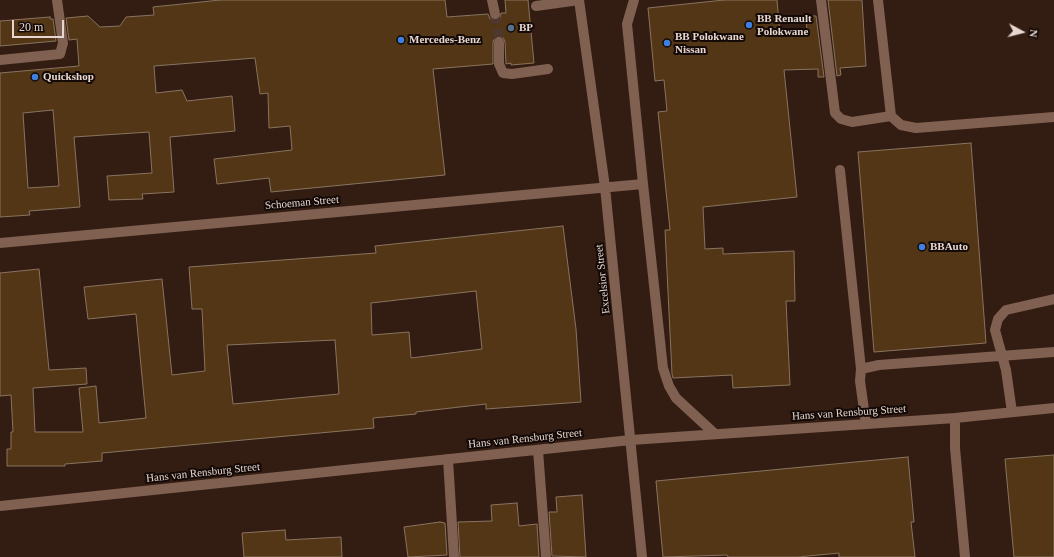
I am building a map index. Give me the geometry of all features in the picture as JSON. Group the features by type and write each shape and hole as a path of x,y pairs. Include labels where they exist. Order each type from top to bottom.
{"street":[{"path":"0,60 60,54 63,43 57,0"},
{"path":"492,0 495,14"},
{"path":"536,6 579,0"},
{"name":"Excelsior Street","path":"579,0 605,186 642,557"},
{"path":"634,0 627,24 643,184 664,368 669,386 676,398 715,434"},
{"path":"821,0 835,113 841,119 852,122 891,116"},
{"path":"878,0 891,116 901,126 916,128 1054,117"},
{"path":"499,42 499,64 503,73 512,74 548,69"},
{"path":"840,170 861,369 860,381 866,424"},
{"name":"Schoeman Street","path":"0,243 605,186 643,184"},
{"path":"1012,412 1006,370 1001,357 995,330 998,319 1006,310 1054,299"},
{"path":"861,369 879,365 1054,352"},
{"name":"Hans van Rensburg Street","path":"0,506 631,440 955,418 1054,408"},
{"path":"955,418 955,448 965,557"},
{"path":"538,450 546,557"},
{"path":"448,459 454,557"}],"building":[{"path":"220,0 445,0 447,17 488,14 490,19 496,20 500,19 501,13 506,13 505,0 528,0 534,63 506,64 505,42 503,37 499,36 495,37 493,42 493,64 433,69 445,175 271,192 269,178 217,184 214,159 292,150 290,126 269,128 268,93 260,94 255,58 154,66 156,93 182,90 187,101 232,96 235,131 170,137 174,192 142,194 143,199 109,200 107,176 152,173 149,132 74,137 80,207 29,211 30,215 0,217 0,73 79,66 77,39 69,40 66,18 88,16 100,27 120,26 126,17 154,15 153,7","holes":["53,110 59,186 28,188 23,113"]},
{"path":"724,0 777,0 780,34 807,31 806,16 816,16 824,77 818,77 818,69 784,70 797,197 703,207 705,249 723,248 723,254 794,251 795,301 786,301 790,385 733,388 732,375 673,378 672,374 665,230 670,230 658,112 667,111 664,80 655,81 648,8"},
{"path":"828,0 862,0 866,66 840,68 841,75 837,76"},
{"path":"50,17 50,19 53,19 56,41 0,46 0,21"},
{"name":"BBAuto","path":"971,143 986,343 874,352 858,152"},
{"path":"563,226 576,329 581,402 486,409 486,404 416,412 416,414 373,418 374,428 102,453 102,461 65,464 65,466 7,466 7,449 11,449 11,432 13,432 11,395 0,396 0,273 39,269 49,370 86,368 87,384 33,388 35,432 83,432 79,388 96,386 99,423 146,418 136,314 88,319 84,287 162,279 172,375 205,371 202,309 192,309 189,267 376,253 375,246","holes":["476,291 482,349 411,358 409,332 372,335 371,303","335,340 339,394 233,404 227,345"]},
{"path":"1054,455 1054,557 1014,557 1005,459"},
{"path":"908,457 914,522 911,522 915,557 839,557 839,553 798,557 728,557 727,555 663,557 656,481"},
{"path":"582,495 586,557 552,556 549,512 557,512 556,497"},
{"path":"517,503 519,526 537,524 539,557 460,557 458,522 492,521 491,505"},
{"path":"440,522 445,523 447,555 408,557 404,527"},
{"path":"285,530 286,540 341,537 342,557 244,557 242,533"}],"tunnel":[{"path":"495,14 499,42"}],"place":[{"name":"BB Renault Polokwane","path":"749,25"},
{"name":"BP","path":"511,28"},
{"name":"Mercedes-Benz","path":"401,40"},
{"name":"BB Polokwane Nissan","path":"667,43"},
{"name":"Quickshop","path":"35,77"},
{"name":"BBAuto","path":"922,247"}]}
